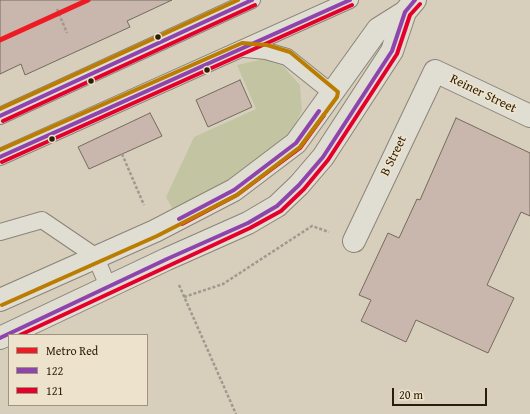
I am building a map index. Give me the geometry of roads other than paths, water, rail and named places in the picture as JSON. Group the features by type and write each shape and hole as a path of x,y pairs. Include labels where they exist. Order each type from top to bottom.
{"street":[{"path":"0,300 155,231 234,190 296,143 378,29 410,6"},
{"path":"8,334 108,286 248,223 277,206 299,185 323,157 392,51 410,6"},
{"name":"Reiner Street","path":"435,71 530,116"},
{"name":"B Street","path":"354,241 435,71"}],"lane":[{"path":"0,116 252,0"},
{"path":"0,157 350,0"},
{"path":"243,49 266,51 286,57 332,93"},
{"path":"0,232 42,220 96,256 108,286"}],"metro line":[{"name":"Red","path":"0,40 88,0"}]}
